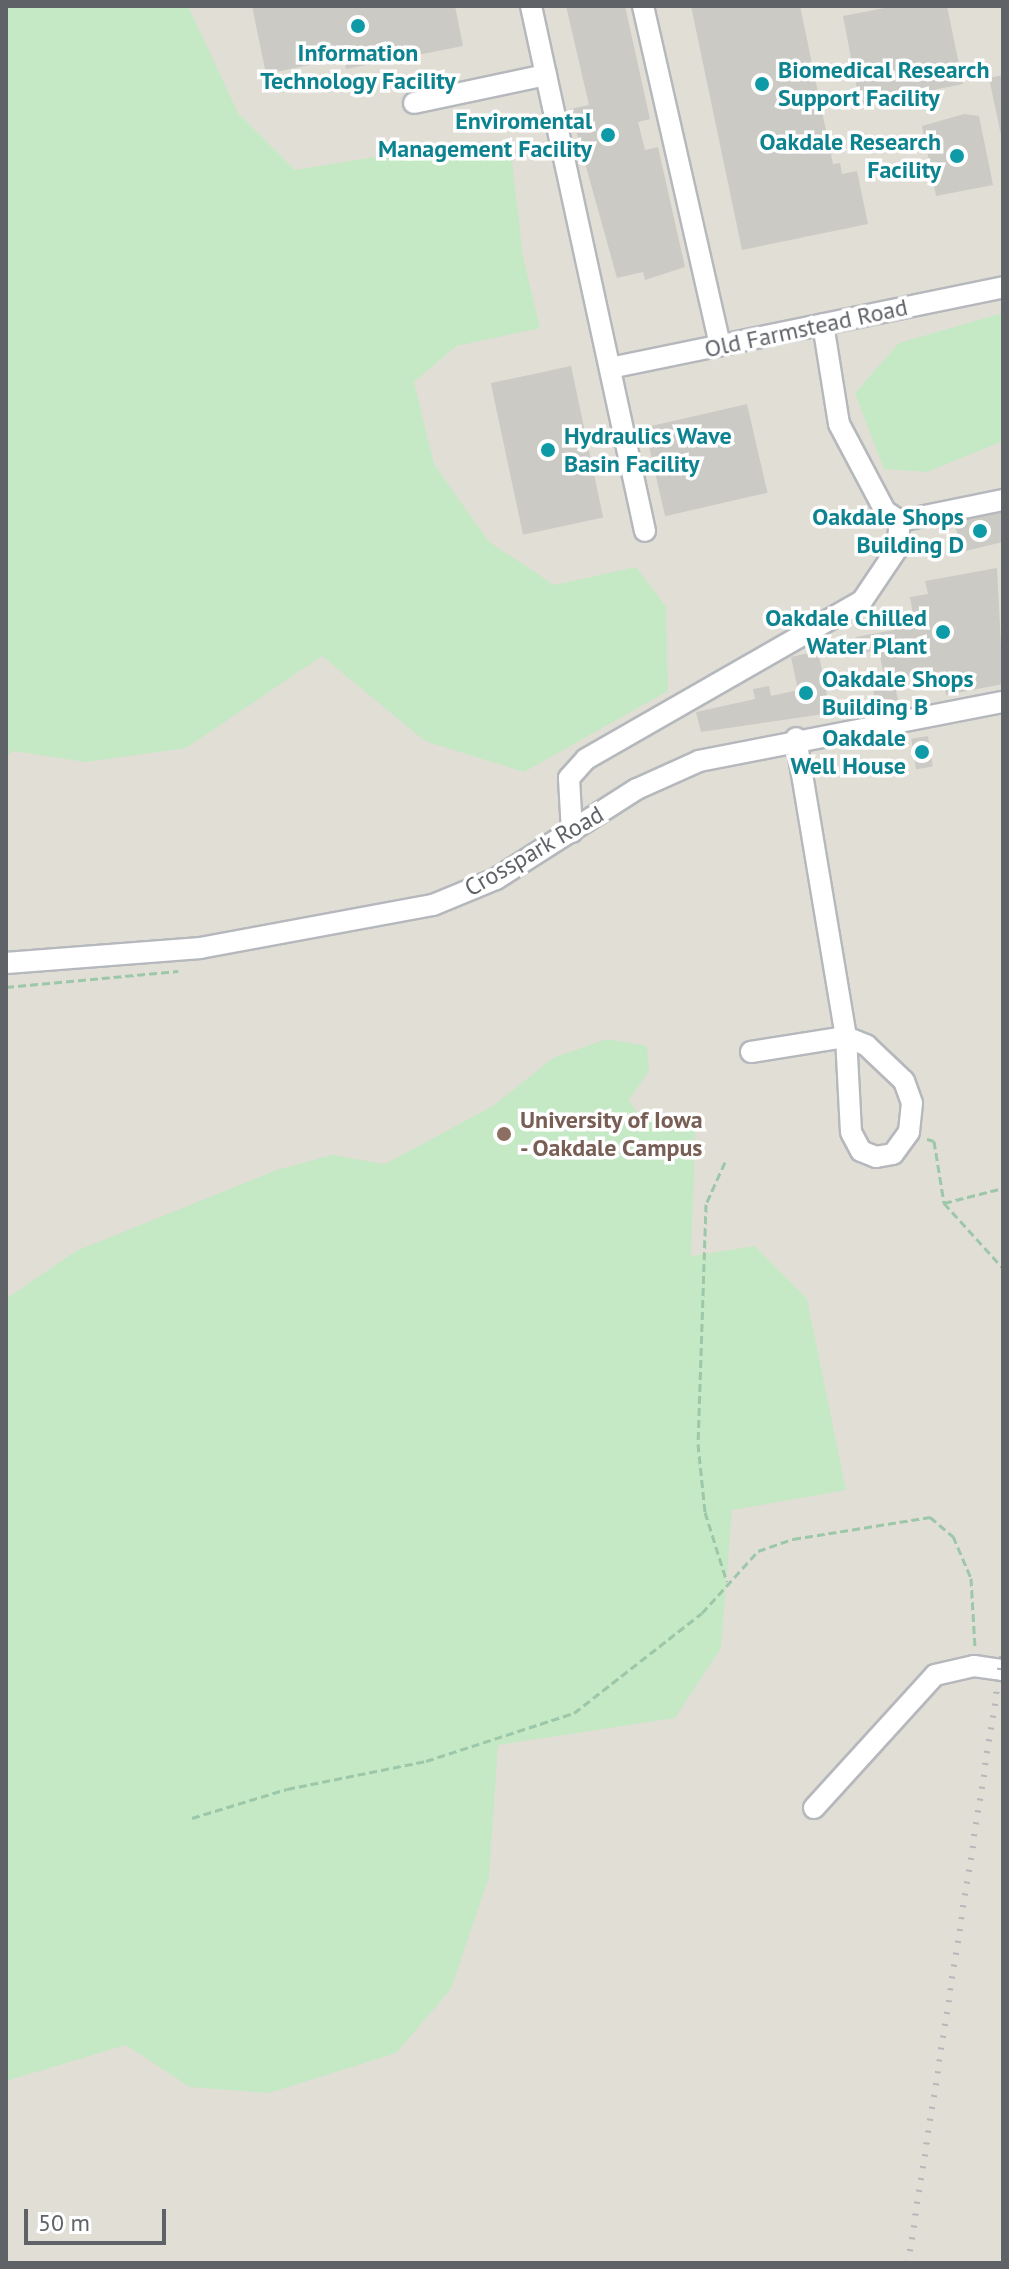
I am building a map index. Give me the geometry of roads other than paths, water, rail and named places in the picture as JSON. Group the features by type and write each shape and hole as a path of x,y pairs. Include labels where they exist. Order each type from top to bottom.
{"street":[{"path":"531,6 645,531"},
{"path":"643,6 720,345"},
{"path":"414,103 546,75"},
{"name":"Old Farmstead Road","path":"610,368 1003,287"},
{"path":"823,324 839,424 885,511 900,521 1003,500"},
{"path":"572,832 569,778 586,759 862,601 897,549 900,521"},
{"name":"Crosspark Road","path":"6,963 200,948 433,905 496,879 679,769 796,738 1003,702"},
{"path":"751,1052 846,1037 882,1057 904,1081 912,1103 909,1132 893,1154 861,1151 845,1107 846,1037 796,738"},
{"path":"814,1808 886,1721 935,1675 974,1666 1003,1670"}],"railway":[{"path":"908,2263 1003,1651"}],"place":[{"name":"Information Technology Facility","path":"358,26"},
{"name":"Biomedical Research Support Facility","path":"762,84"},
{"name":"Enviromental Management Facility","path":"608,135"},
{"name":"Oakdale Research Facility","path":"957,156"},
{"name":"Hydraulics Wave Basin Facility","path":"548,450"},
{"name":"Oakdale Shops Building D","path":"980,531"},
{"name":"Oakdale Chilled Water Plant","path":"943,632"},
{"name":"Oakdale Shops Building B","path":"806,693"},
{"name":"Oakdale Well House","path":"922,752"},
{"name":"University of Iowa - Oakdale Campus","path":"504,1134"}]}
